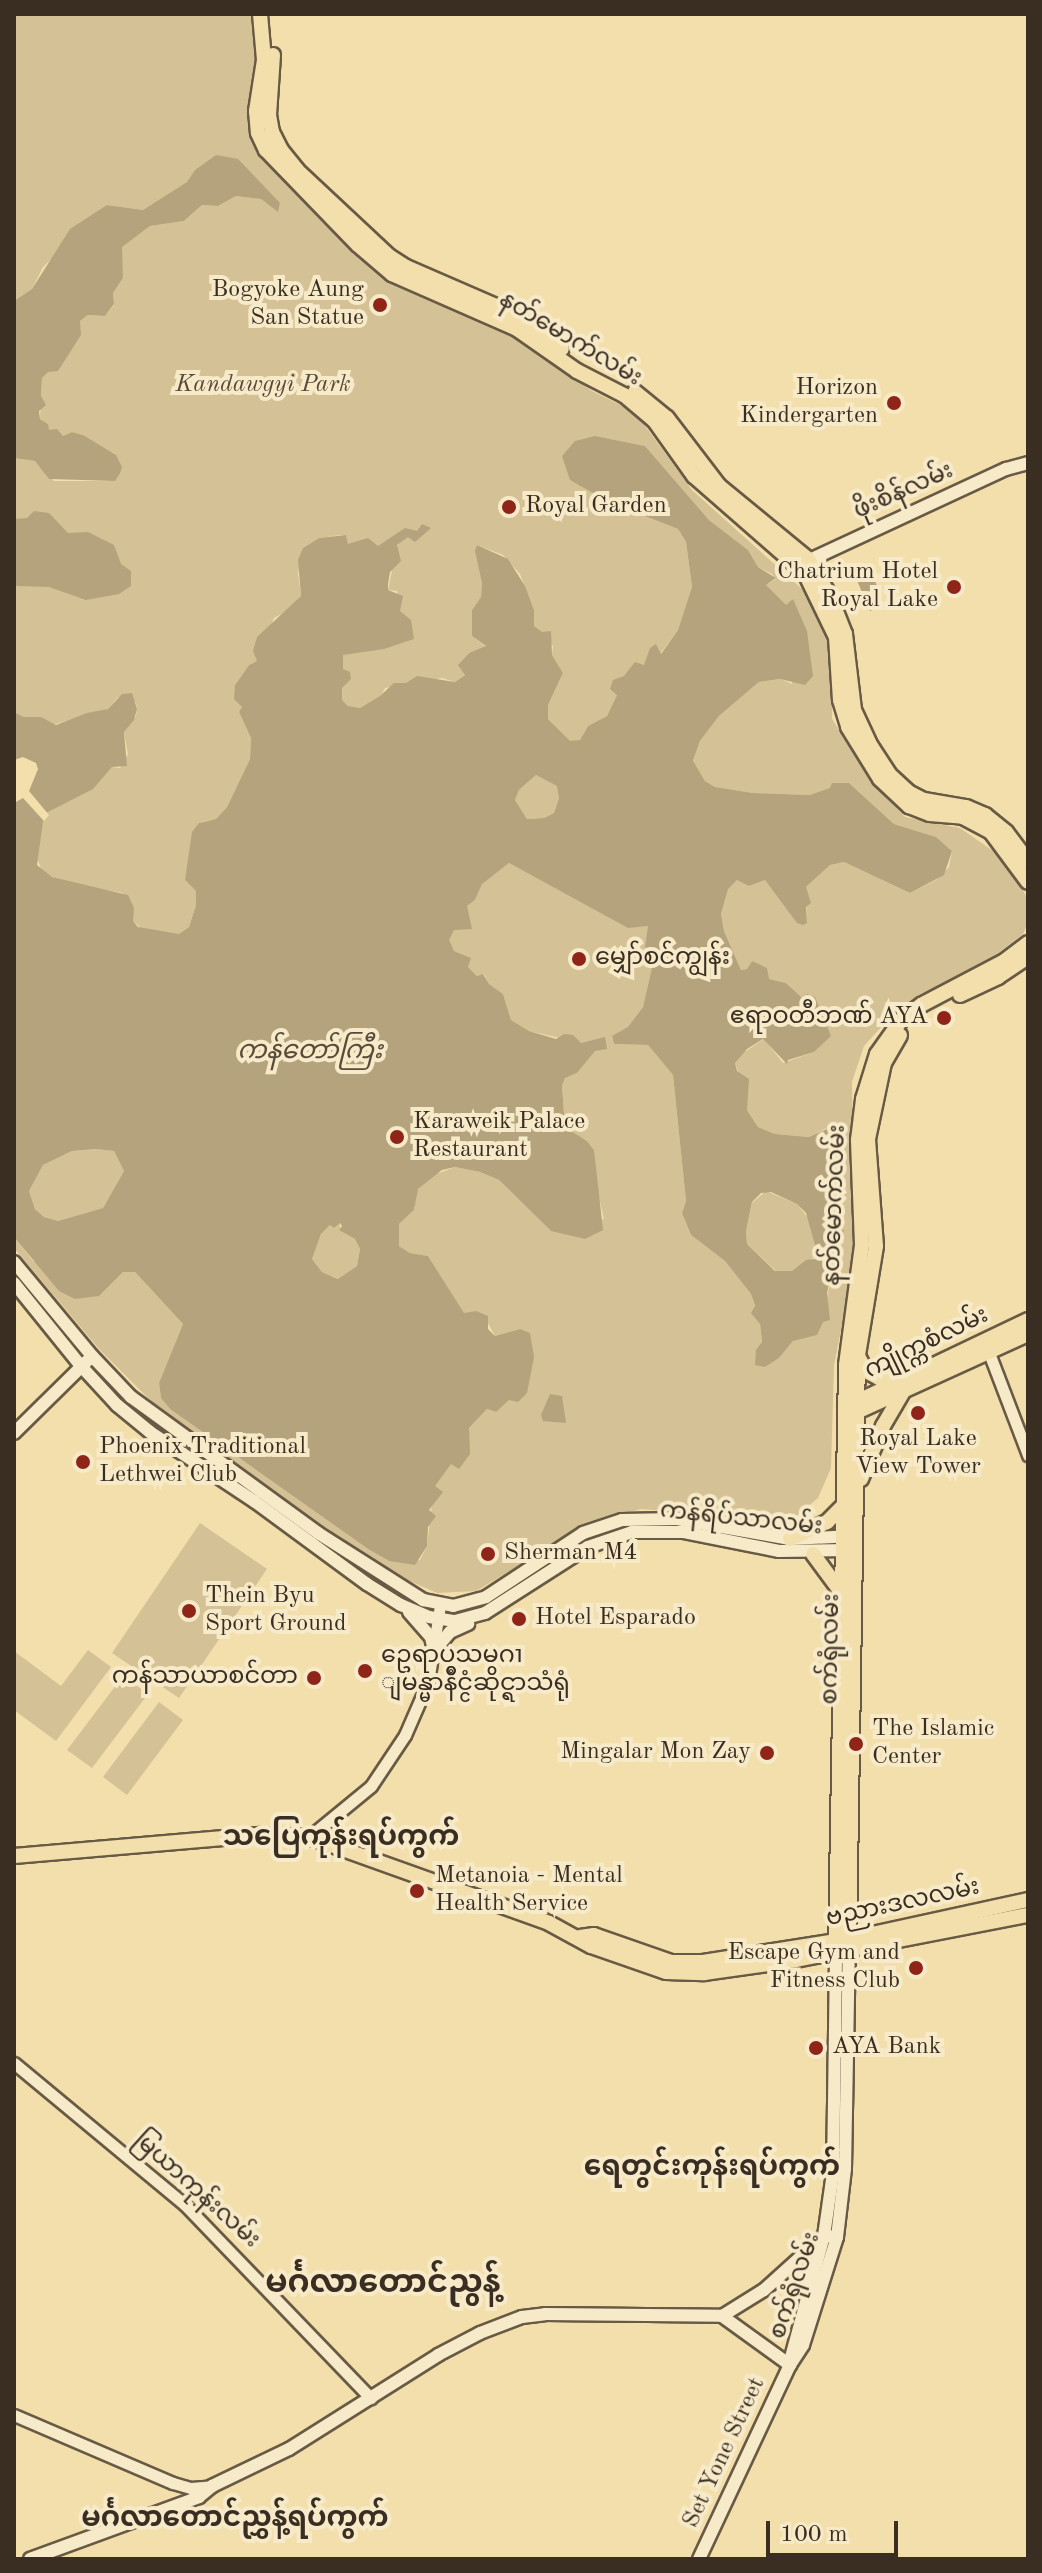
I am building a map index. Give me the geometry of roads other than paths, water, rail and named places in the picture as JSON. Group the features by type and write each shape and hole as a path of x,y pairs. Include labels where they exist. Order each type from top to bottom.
{"main road":[{"name":"နတ်မောက်လမ်း","path":"260,14 264,60 256,111 258,133 266,150 379,265 413,285 459,297 533,326 581,364 651,404 667,418 719,486 804,562 835,620 851,665 854,710 889,774 924,800 966,807 985,815 1006,832 1028,861"},
{"name":"နတ်မောက်လမ်း","path":"270,14 273,49 269,115 281,150 389,256 459,297"},
{"name":"ဖိုးစိန်လမ်း","path":"804,562 1006,469 1028,463"},
{"name":"နတ်မောက်လမ်း","path":"835,620 843,713 856,742 880,779 909,806 930,814 963,817 991,832 1028,882"},
{"name":"နတ်မောက်လမ်း","path":"851,1410 846,1365 862,1245 859,1125 873,1062 891,1031 910,1011 1003,962 1028,943"},
{"name":"နတ်မောက်လမ်း","path":"851,1410 876,1246 868,1139 884,1063 897,1038 918,1018 998,977 1028,957"},
{"path":"14,1262 92,1356 131,1397 197,1448 395,1586 440,1605 467,1603 486,1597 583,1533 611,1523 677,1519 721,1534 849,1543"},
{"name":"ကန်ရိပ်သာလမ်း","path":"14,1283 81,1366 117,1405 150,1432 401,1605 438,1619 455,1621 485,1613 588,1547 615,1536 656,1531 721,1534 813,1554 849,1543"},
{"name":"ကျိုက္ကစံလမ်း","path":"851,1410 987,1346 1028,1320"},
{"path":"987,1346 1028,1334"},
{"path":"858,1355 866,1371 901,1385 858,1487"},
{"path":"14,1433 92,1356"},
{"name":"စက်ရုံလမ်း","path":"790,2365 803,2345 845,2169 841,1592 858,1487 851,1410"},
{"name":"စက်ရုံလမ်း","path":"842,1946 849,1543 844,1504 851,1410"},
{"path":"790,1539 827,1522 844,1504"},
{"path":"813,1554 841,1592"},
{"path":"401,1605 431,1637 434,1651"},
{"path":"434,1651 450,1632 485,1613"},
{"path":"14,1856 261,1835 309,1837"},
{"name":"ဗညားဒလလမ်း","path":"309,1837 580,1937 594,1935 671,1962 703,1967 1028,1915"},
{"name":"ဗညားဒလလမ်း","path":"842,1946 1028,1900"},
{"path":"30,2559 149,2518 199,2497 212,2486 257,2467 438,2355 522,2317 545,2314 722,2316 764,2290 830,2237"},
{"path":"722,2316 790,2365"},
{"name":"Set Yone Street","path":"699,2559 790,2365"}],"street":[{"path":"987,1346 1028,1455"},
{"path":"309,1837 371,1786 414,1719 428,1682 440,1605"},
{"name":"မြယာကုန်းလမ်း","path":"14,2063 185,2205 371,2398"},
{"path":"14,2415 173,2483 191,2488 212,2486"}],"water":[{"path":"216,155 238,159 280,203 278,212 261,199 236,196 218,206 202,205 184,221 150,226 122,247 123,278 113,293 114,304 105,316 88,315 80,321 81,335 58,371 48,372 42,378 41,396 46,405 39,411 40,419 48,424 49,430 57,429 63,436 72,432 83,435 116,455 122,467 115,481 49,479 35,461 14,458 14,301 32,289 70,229 107,205 143,210 187,182 195,170"},
{"name":"ကန်တော်ကြီး","path":"595,436 645,446 709,520 748,550 758,567 776,578 766,585 786,605 793,599 807,631 813,676 805,685 780,679 759,682 719,716 700,741 693,761 705,781 715,787 753,793 810,795 830,788 832,783 849,783 894,824 936,837 952,851 944,875 910,893 844,862 830,865 806,887 811,903 806,907 807,923 803,925 797,923 765,880 749,886 737,880 728,889 721,914 724,931 741,970 747,969 752,961 767,968 769,979 786,983 801,997 807,994 815,997 831,1036 814,1052 788,1060 787,1064 763,1039 747,1049 735,1063 737,1071 749,1079 747,1110 758,1127 775,1134 809,1137 829,1128 840,1176 834,1187 835,1196 842,1200 843,1211 834,1220 844,1231 843,1238 835,1246 843,1256 832,1270 827,1293 830,1320 823,1322 817,1335 793,1341 779,1358 765,1367 755,1365 756,1350 762,1342 760,1324 751,1313 755,1306 751,1294 725,1261 691,1235 682,1213 686,1201 673,1075 648,1045 614,1044 612,1036 628,1027 643,1007 655,954 645,947 648,926 628,928 509,863 482,884 475,900 467,906 472,929 454,930 449,940 454,951 471,958 468,967 477,976 483,974 489,984 503,994 511,1020 529,1031 556,1039 564,1034 573,1035 581,1043 605,1037 607,1049 595,1051 577,1073 565,1078 562,1086 565,1127 587,1141 594,1150 603,1230 585,1239 551,1231 499,1180 480,1172 455,1167 442,1170 418,1189 414,1210 399,1224 399,1246 410,1253 428,1256 464,1313 476,1311 488,1316 488,1329 495,1336 520,1329 530,1333 534,1357 527,1393 518,1402 509,1400 496,1412 487,1409 469,1428 470,1454 459,1469 451,1464 435,1486 443,1492 429,1510 436,1516 428,1527 427,1546 415,1565 389,1561 170,1409 161,1398 159,1383 183,1324 135,1272 123,1272 99,1296 75,1299 59,1291 14,1237 14,712 24,717 41,717 56,725 108,709 122,694 132,693 137,709 134,720 124,732 127,766 112,767 93,789 44,814 37,865 52,877 128,895 134,908 133,921 138,927 179,934 189,927 196,905 196,891 185,880 192,832 199,823 216,819 227,807 250,759 251,738 239,712 242,707 234,699 235,685 249,665 257,661 253,651 257,637 301,596 298,560 303,548 319,538 346,535 348,544 368,538 378,546 405,528 417,531 422,524 431,528 415,542 408,537 397,545 401,561 390,572 388,584 388,590 403,596 400,611 411,620 414,639 384,649 343,655 343,669 350,672 351,679 342,688 342,700 348,706 360,708 394,683 406,683 417,676 455,682 465,675 458,665 469,653 486,646 472,636 472,610 481,597 482,583 475,551 477,545 508,559 525,586 534,610 534,626 542,632 551,631 552,655 563,673 548,705 548,719 570,741 580,740 588,726 607,716 617,695 610,689 613,680 624,676 635,662 644,665 650,648 656,644 661,654 678,630 692,587 686,542 678,529 609,502 570,480 562,456 575,441","holes":["536,775 557,786 559,798 554,813 544,818 527,819 515,800 519,790","72,1151 114,1151 124,1171 103,1208 58,1221 44,1217 35,1209 29,1191 43,1165","771,1192 797,1204 806,1213 819,1250 814,1259 806,1260 792,1271 775,1271 747,1244 746,1231 752,1202 761,1193","340,1223 342,1226 339,1230 355,1239 360,1249 357,1266 338,1279 322,1272 312,1259 321,1234 330,1225 334,1228"]},
{"path":"34,511 49,513 68,533 88,532 114,545 121,564 131,571 131,586 119,594 86,600 49,587 17,586 14,583 14,519 27,518"},
{"path":"868,565 881,595 877,597 881,607 870,611 853,571"},
{"path":"550,1394 562,1396 566,1423 543,1421 541,1415"}],"place":[{"name":"Bogyoke Aung San Statue","path":"380,305"},
{"name":"Horizon Kindergarten","path":"894,403"},
{"name":"Royal Garden","path":"509,507"},
{"name":"Chatrium Hotel Royal Lake","path":"954,587"},
{"name":"မျှော်စင်ကျွန်း","path":"579,959"},
{"name":"ဧရာဝတီဘဏ် AYA","path":"944,1018"},
{"name":"Karaweik Palace Restaurant","path":"397,1137"},
{"name":"Royal Lake View Tower","path":"918,1413"},
{"name":"Phoenix Traditional Lethwei Club","path":"83,1462"},
{"name":"Sherman M4","path":"488,1554"},
{"name":"Thein Byu Sport Ground","path":"189,1611"},
{"name":"Hotel Esparado","path":"519,1619"},
{"name":"ဥေရာပသမဂၢ ျမန္မာနိဳင္ငံဆိုင္ရာသံရုံ","path":"365,1671"},
{"name":"ကန်သာယာစင်တာ","path":"314,1678"},
{"name":"The Islamic Center","path":"856,1744"},
{"name":"Mingalar Mon Zay","path":"767,1753"},
{"name":"Metanoia - Mental Health Service","path":"417,1891"},
{"name":"Escape Gym and Fitness Club","path":"916,1968"},
{"name":"AYA Bank","path":"816,2048"}],"district":[{"name":"သပြေကုန်းရပ်ကွက်","path":"341,1838"},
{"name":"ရေတွင်းကုန်းရပ်ကွက်","path":"712,2168"},
{"name":"မင်္ဂလာ‌တောင်ညွန့်","path":"383,2284"},
{"name":"မင်္ဂလာတောင်ညွှန့်ရပ်ကွက်","path":"235,2519"}],"park label":[{"name":"Kandawgyi Park","path":"263,386"}]}
